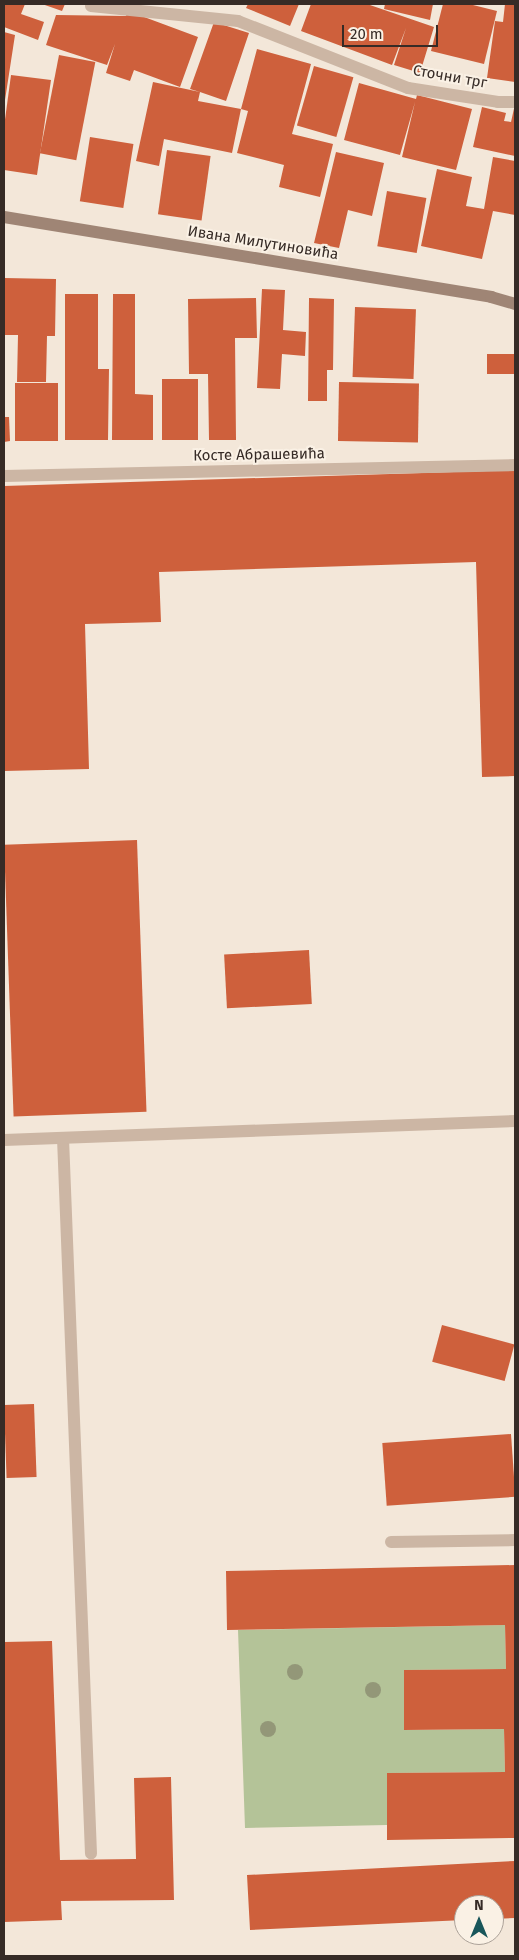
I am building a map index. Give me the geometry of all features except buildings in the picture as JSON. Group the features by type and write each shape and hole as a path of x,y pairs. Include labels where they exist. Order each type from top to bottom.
{"street":[{"name":"Сточни трг","path":"92,6 238,20 408,88 498,102 515,102"},
{"name":"Ивана Милутиновића","path":"4,217 492,297 515,304"},
{"name":"Косте Абрашевића","path":"4,476 515,466"},
{"path":"4,1140 515,1121"},
{"path":"63,1138 91,1853"},
{"path":"391,1542 515,1540"}],"green space":[{"path":"505,1625 506,1669 404,1670 404,1730 504,1729 505,1772 387,1773 387,1825 245,1828 238,1630"}]}
